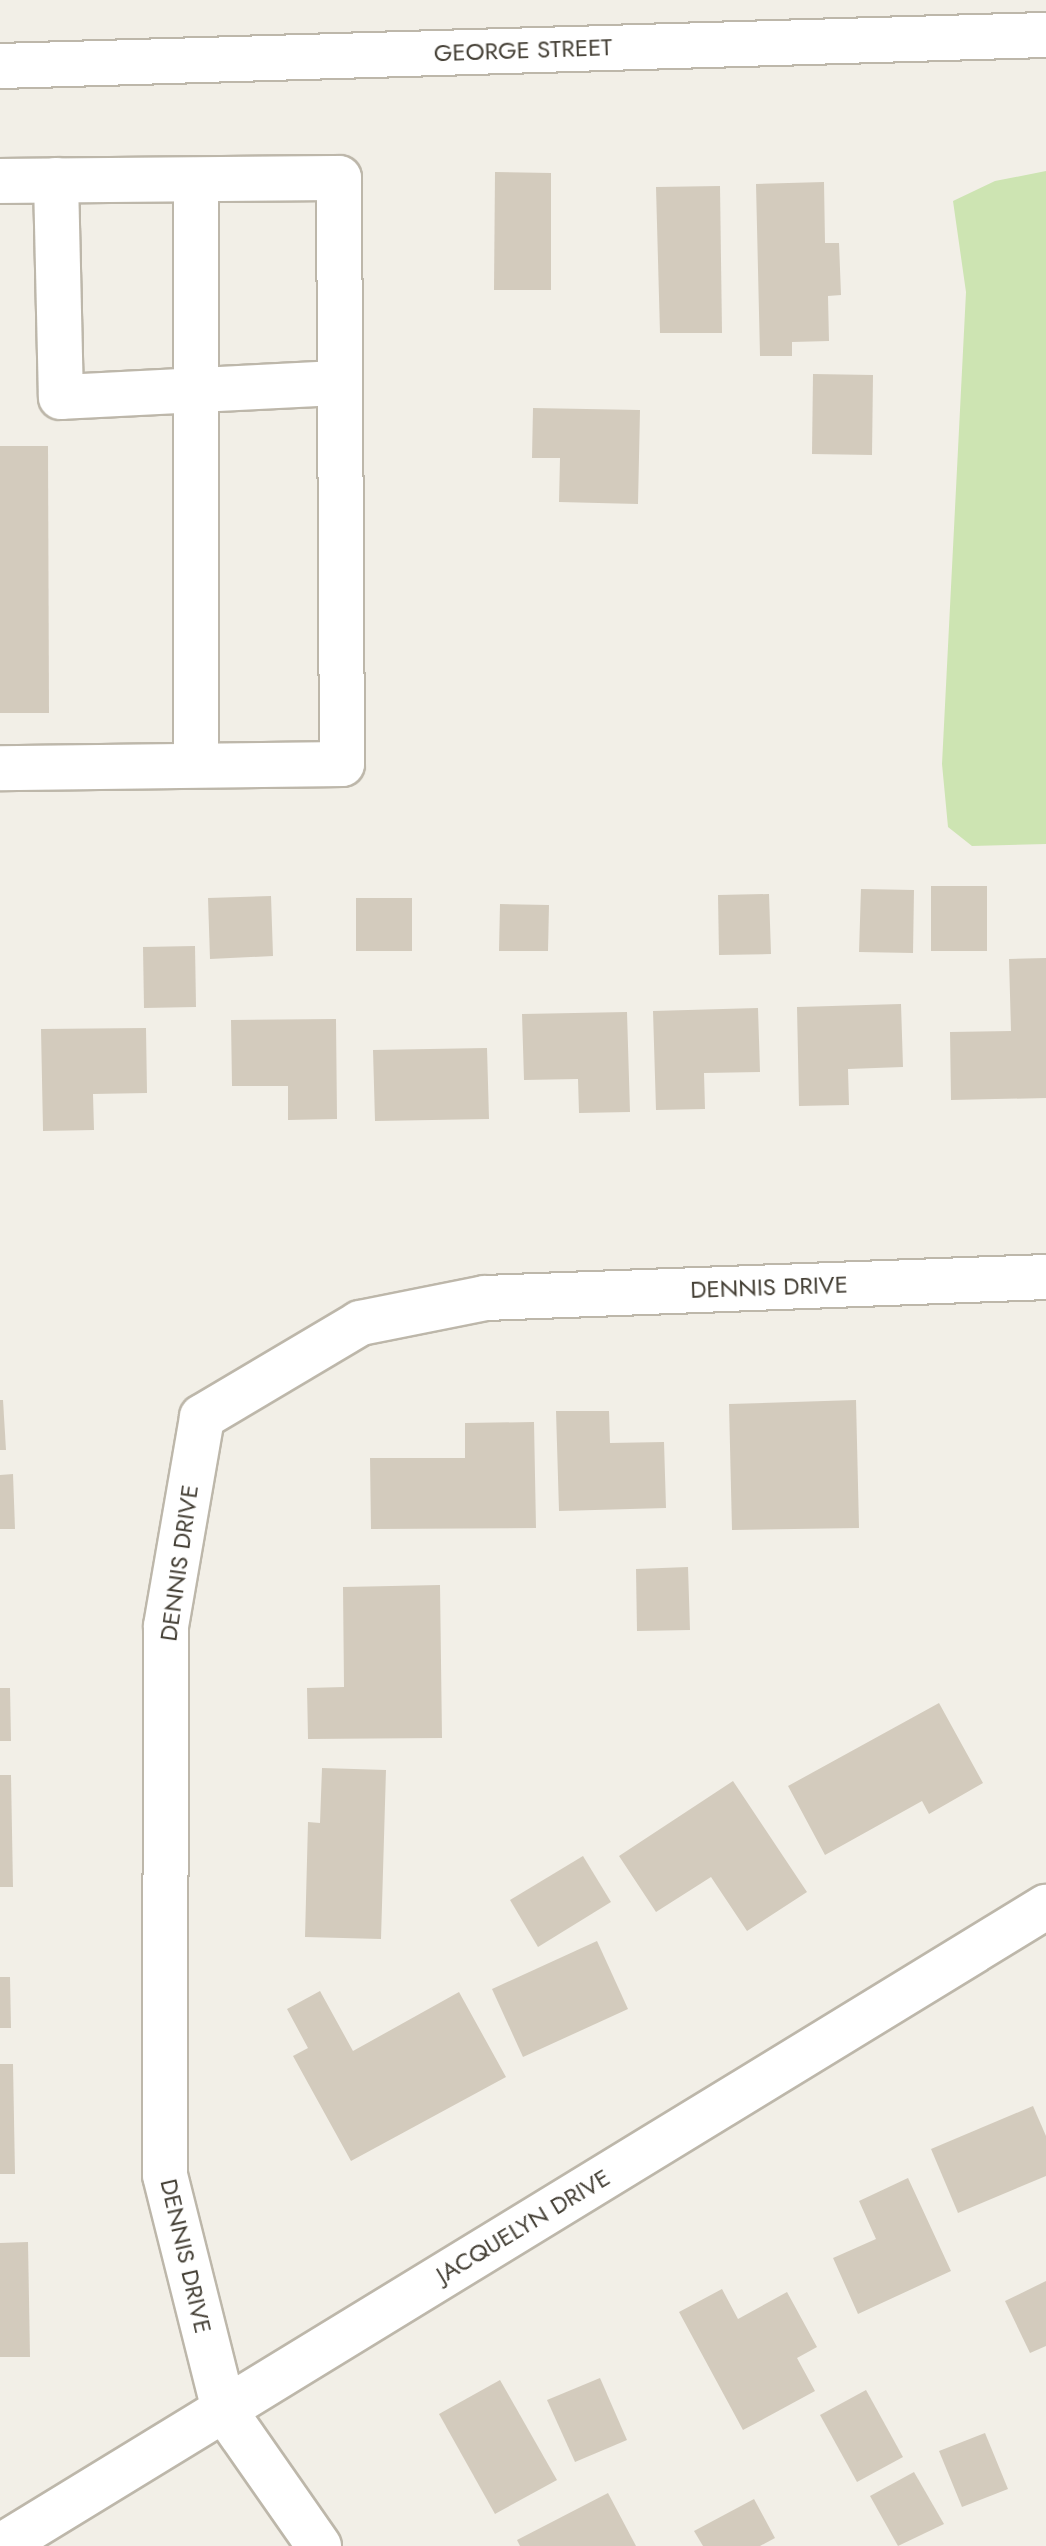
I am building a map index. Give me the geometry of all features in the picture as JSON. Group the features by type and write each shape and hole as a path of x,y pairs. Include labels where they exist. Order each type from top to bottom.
{"street":[{"name":"GEORGE STREET","path":"0,66 1046,35"},
{"path":"0,181 339,178 342,764 0,768"},
{"path":"56,180 61,397 340,383"},
{"path":"196,180 196,765"},
{"name":"DENNIS DRIVE","path":"319,2546 224,2410 165,2175 166,1626 202,1417 360,1323 485,1298 1046,1277"},
{"name":"JACQUELYN DRIVE","path":"1,2546 1046,1907"}],"green space":[{"path":"1046,171 1046,844 972,846 948,827 942,764 966,292 953,201 995,181"}],"building":[{"path":"495,172 551,173 551,290 494,290"},
{"path":"824,182 825,243 839,243 841,295 828,296 829,341 792,342 792,356 760,356 756,184"},
{"path":"720,186 722,333 660,333 656,187"},
{"path":"813,374 873,375 872,455 812,454"},
{"path":"533,408 640,410 638,504 559,502 560,458 532,458"},
{"path":"0,446 48,446 49,713 0,713"},
{"path":"931,886 987,886 987,951 931,951"},
{"path":"861,889 914,890 913,953 859,952"},
{"path":"769,894 771,954 719,955 718,895"},
{"path":"271,896 273,956 210,959 208,898"},
{"path":"356,898 412,898 412,951 356,951"},
{"path":"500,904 549,905 548,951 499,951"},
{"path":"195,946 196,1007 144,1008 143,947"},
{"path":"1046,958 1046,1098 951,1100 950,1032 1011,1031 1009,959"},
{"path":"901,1004 903,1067 848,1069 849,1105 799,1106 797,1007"},
{"path":"758,1008 760,1072 704,1073 705,1109 656,1110 653,1011"},
{"path":"627,1012 630,1112 579,1113 578,1079 524,1080 522,1014"},
{"path":"336,1019 337,1119 288,1120 288,1086 232,1086 231,1020"},
{"path":"146,1028 147,1093 93,1094 94,1130 43,1131 41,1029"},
{"path":"487,1048 489,1119 375,1121 373,1050"},
{"path":"0,1400 3,1400 6,1450 0,1450"},
{"path":"856,1400 859,1528 732,1530 729,1404"},
{"path":"556,1411 609,1411 610,1443 664,1442 666,1508 559,1511"},
{"path":"534,1422 536,1528 371,1529 370,1458 465,1458 465,1423"},
{"path":"13,1474 15,1529 0,1529 0,1475"},
{"path":"688,1567 690,1630 637,1631 636,1569"},
{"path":"440,1585 442,1738 308,1739 307,1688 344,1687 343,1587"},
{"path":"0,1688 10,1688 11,1741 0,1741"},
{"path":"939,1703 983,1783 929,1814 922,1801 825,1855 788,1786"},
{"path":"322,1768 386,1770 381,1939 305,1937 308,1822 320,1823"},
{"path":"0,1775 11,1775 13,1887 0,1887"},
{"path":"733,1781 807,1892 747,1931 711,1877 656,1912 619,1856"},
{"path":"583,1856 611,1902 538,1947 510,1900"},
{"path":"597,1941 628,2009 523,2057 492,1989"},
{"path":"0,1977 10,1977 11,2028 0,2028"},
{"path":"320,1991 353,2051 459,1992 506,2077 351,2161 293,2056 308,2048 287,2009"},
{"path":"0,2064 13,2064 15,2174 0,2174"},
{"path":"1033,2106 1046,2136 1046,2176 958,2213 931,2149"},
{"path":"908,2178 951,2271 858,2314 833,2258 876,2239 859,2201"},
{"path":"28,2242 30,2357 0,2357 0,2243"},
{"path":"1046,2281 1046,2346 1030,2353 1005,2301"},
{"path":"722,2289 738,2319 787,2292 817,2347 797,2358 815,2391 743,2430 679,2312"},
{"path":"600,2378 627,2440 575,2462 547,2400"},
{"path":"500,2380 557,2480 495,2514 439,2414"},
{"path":"866,2390 903,2457 857,2482 820,2415"},
{"path":"985,2433 1008,2489 962,2507 939,2451"},
{"path":"914,2472 944,2524 898,2546 870,2496"},
{"path":"608,2493 636,2546 520,2546 517,2540"},
{"path":"754,2499 775,2538 760,2546 703,2546 694,2531"}]}
